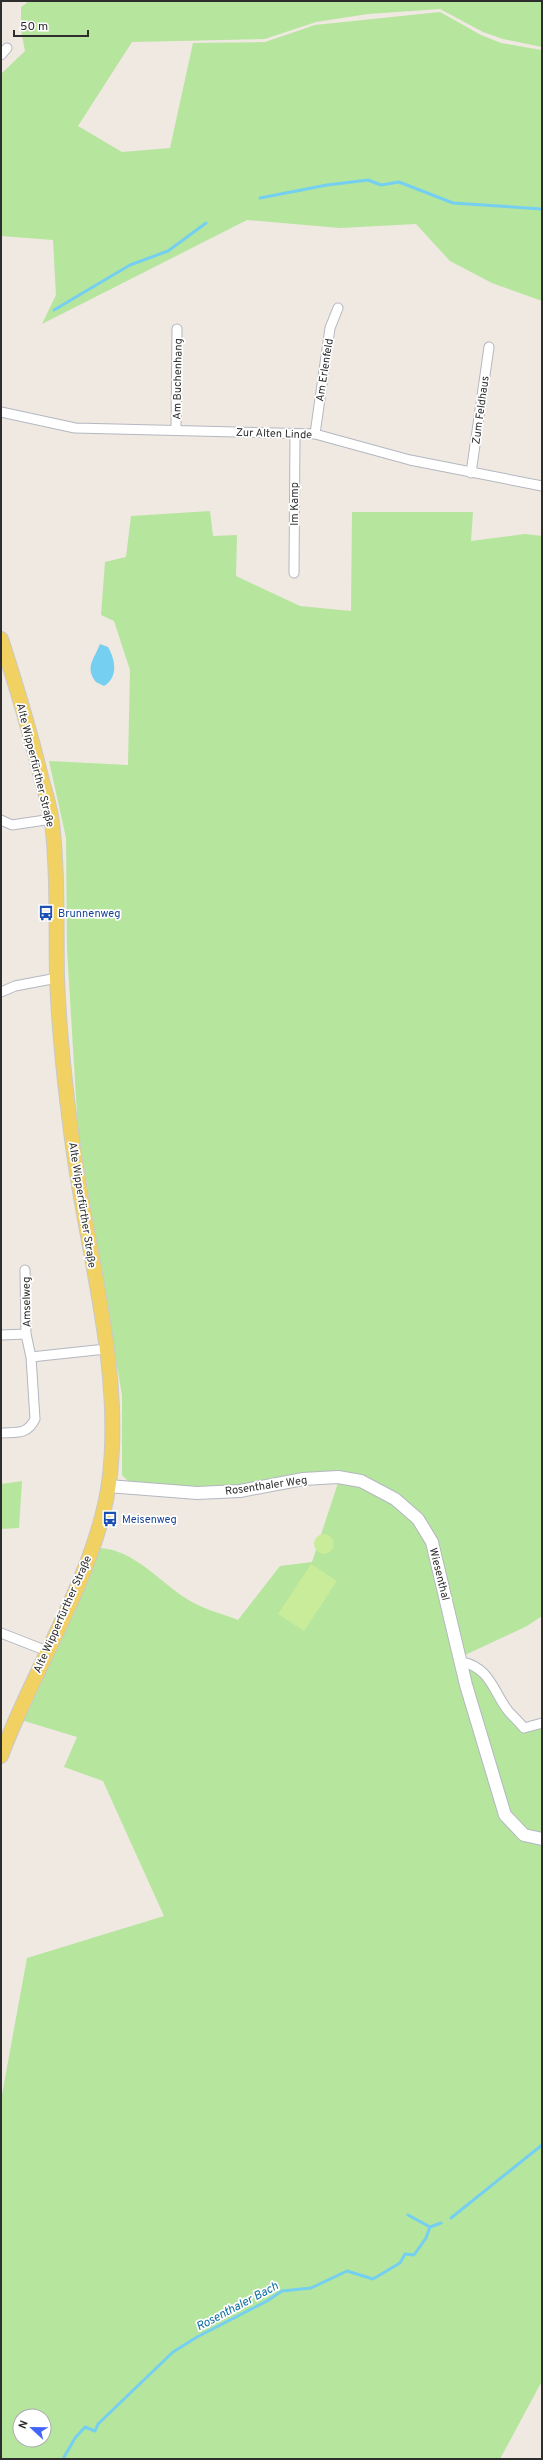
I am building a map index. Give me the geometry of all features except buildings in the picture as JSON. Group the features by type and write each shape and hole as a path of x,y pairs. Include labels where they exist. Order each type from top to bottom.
{"main road":[{"name":"Alte Wipperfürther Straße","path":"1,639 23,710 52,819 56,871 58,978 62,1053 72,1143 106,1349 114,1436 108,1486 86,1564 14,1720 1,1756"}],"street":[{"name":"Am Erlenfeld","path":"314,434 330,328 338,308"},
{"name":"Am Buchenhang","path":"176,429 177,329"},
{"name":"Zum Feldhaus","path":"471,473 489,347"},
{"name":"Zur Alten Linde","path":"1,412 76,428 176,429 314,434 410,460 542,486"},
{"name":"Im Kamp","path":"294,573 295,434"},
{"path":"1,820 12,825 52,819"},
{"path":"1,992 15,986 58,978"},
{"name":"Amselweg","path":"25,1270 26,1334 31,1357"},
{"name":"Amselweg","path":"1,1335 26,1334"},
{"path":"1,1433 25,1431 31,1428 35,1419 31,1357 106,1349"},
{"name":"Wiesenthal","path":"328,1478 338,1477 361,1481 395,1499 418,1519 432,1542 462,1662 466,1685 505,1814 524,1835 542,1839"},
{"name":"Rosenthaler Weg","path":"108,1486 197,1493 240,1491 303,1479 328,1478"},
{"path":"1,1633 47,1651"},
{"path":"462,1662 474,1664 490,1679 509,1711 524,1728 542,1723"}],"green space":[{"path":"29,1 542,1 542,47 503,39 483,32 440,9 368,14 316,22 265,39 132,42 78,126 122,152 170,148 193,43 265,42 315,25 440,12 481,35 501,43 542,50 542,301 492,283 450,261 416,224 340,228 247,220 42,324 56,295 53,240 1,236 1,74 25,51 21,30 21,7"},
{"path":"210,511 213,536 237,535 236,576 300,606 351,611 352,512 473,512 471,541 525,534 542,536 542,1616 527,1626 465,1655 435,1540 362,1476 197,1490 129,1482 122,1475 122,1396 78,1131 67,949 66,838 49,761 128,765 130,670 114,621 101,615 105,562 126,557 131,516"},
{"path":"339,1480 371,1490 391,1501 400,1507 415,1523 430,1552 442,1590 461,1662 473,1665 524,1729 542,1724 542,2381 500,2459 1,2459 1,2100 27,1958 164,1916 103,1781 64,1767 77,1737 21,1720 97,1548 110,1549 135,1560 181,1595 197,1605 238,1620 280,1566 312,1562"},
{"path":"22,1481 19,1528 1,1529 1,1484"},
{"path":"320,1534 328,1534 334,1540 334,1548 328,1554 320,1554 314,1548 314,1540"},
{"path":"311,1564 337,1581 304,1631 278,1614"}],"water":[{"path":"100,644 108,647 114,662 114,673 112,678 104,686 96,682 91,672 92,663"}],"waterway":[{"path":"260,198 327,185 368,180 381,185 399,182 453,203 542,209"},
{"path":"54,310 130,265 168,251 206,223"},
{"name":"Rosenthaler Bach","path":"451,2218 542,2145"},
{"path":"408,2215 430,2227"},
{"name":"Rosenthaler Bach","path":"63,2459 75,2438 85,2427 95,2431 98,2424 173,2352 197,2337 267,2301 282,2291 311,2288 347,2271 373,2279 400,2263 405,2254 414,2255 426,2238 430,2227 441,2223"}],"place":[{"name":"Brunnenweg","path":"46,913"},
{"name":"Meisenweg","path":"110,1519"}]}
